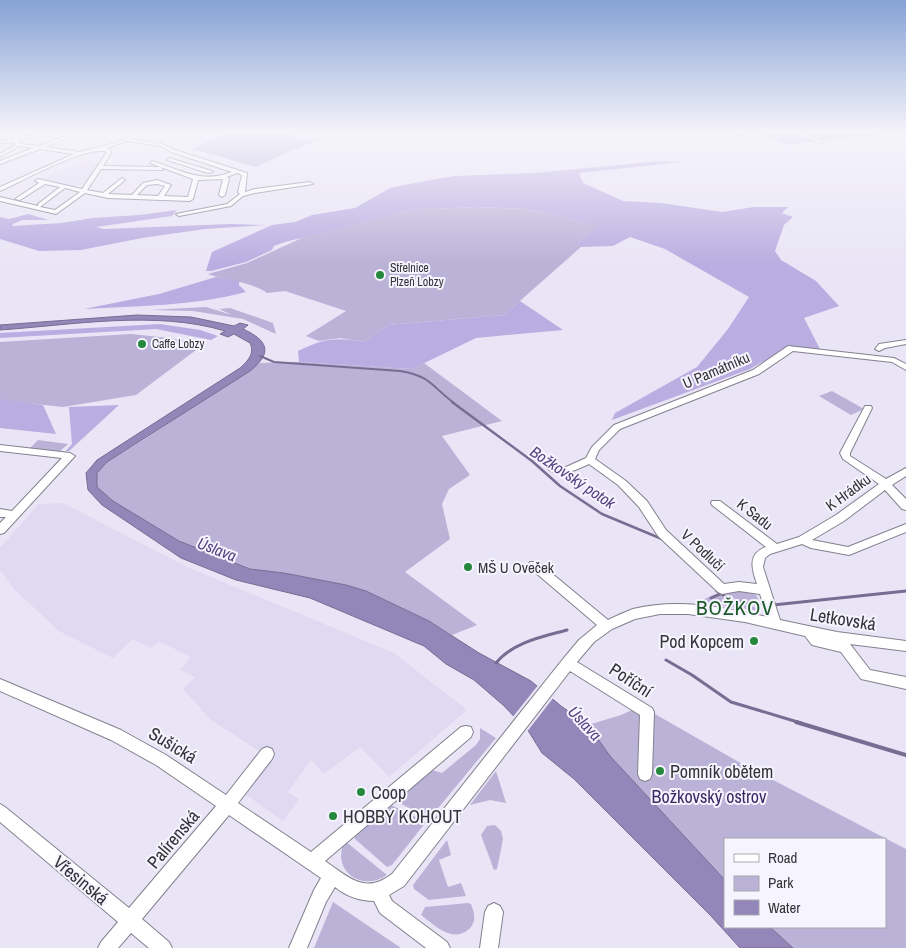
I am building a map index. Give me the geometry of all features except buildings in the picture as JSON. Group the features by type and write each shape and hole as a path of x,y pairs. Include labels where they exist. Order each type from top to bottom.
{"street":[{"path":"0,190 27,175"},
{"path":"0,199 56,212 83,191 94,175"},
{"path":"133,197 143,186 158,182 165,175"},
{"path":"187,175 196,178 228,175"},
{"path":"244,194 242,192 245,175"},
{"path":"222,195 226,179 224,177"},
{"path":"18,199 41,181 104,195 190,199 196,178"},
{"path":"104,195 122,180"},
{"path":"158,182 168,185 160,198"},
{"path":"179,214 229,205 244,194 310,184"},
{"path":"40,205 66,186"},
{"path":"879,349 882,346 906,342"},
{"name":"U Památníku","path":"590,460 595,449 618,427 756,372 791,348 894,360 906,368"},
{"path":"868,408 845,453 846,457 886,484 906,472"},
{"path":"0,448 70,456 0,530"},
{"path":"552,469 567,470 590,460"},
{"name":"V Podlučí","path":"590,460 622,483 644,504 662,533 722,589 732,586 744,586 768,600"},
{"name":"K Hrádku","path":"775,548 803,540 840,518 886,484 906,506"},
{"name":"K Sadu","path":"716,503 775,548"},
{"path":"0,513 14,515"},
{"path":"803,540 811,544 849,551 906,528"},
{"path":"775,548 766,551 757,561 757,567 775,624"},
{"path":"534,565 606,625"},
{"name":"Letkovská","path":"379,892 389,888 398,880 566,664 584,644 606,625 642,612 691,609 721,612 809,632 906,646"},
{"path":"809,632 818,641 845,648 866,675 906,683"},
{"name":"Poříční","path":"566,664 647,712 645,774"},
{"name":"Sušická","path":"2,690 116,735 162,760 332,876 360,893 379,892"},
{"path":"312,862 466,732"},
{"name":"Palírenská","path":"107,948 228,804 267,754"},
{"name":"Vřesinská","path":"0,812 163,948"},
{"path":"298,948 320,896 332,876"},
{"path":"379,892 386,908 441,948"},
{"path":"489,948 494,912"}],"shaded area":[{"path":"50,175 91,175 85,184 72,186 41,179"},
{"path":"580,175 583,183 623,201 661,203 722,212 754,207 788,207 782,213 793,217 784,225 775,251 781,260 816,281 839,306 804,318 820,349 789,347 750,369 612,420 615,413 697,367 728,329 749,297 665,249 630,237 613,246 581,247 578,243 599,226 526,209 476,207 413,210 285,242 246,262 206,271 212,252 272,225 295,222 312,215 355,208 390,188 454,176"},
{"path":"177,210 172,216 96,227 104,229 230,224 266,225 205,229 142,238 81,250 39,251 0,239 0,217 9,219 28,214 49,220 22,220 12,226 62,223 92,218"},
{"path":"216,277 239,281 239,285 246,292 185,303 84,309 159,294"},
{"path":"520,301 563,330 476,338 412,369 299,362 298,351 323,341 345,339 364,342 388,325 504,315"},
{"path":"160,324 200,330 218,336 211,340 156,329 0,338 0,333"},
{"path":"0,399 43,405 56,434 0,428"},
{"path":"119,405 69,451 66,451 72,444 69,407"},
{"path":"63,503 187,567 394,653 467,710 389,777 360,747 324,774 311,760 288,792 299,799 283,821 245,794 275,754 266,748 262,753 211,720 183,689 195,677 180,670 191,657 159,641 151,648 133,639 113,658 59,631 14,589 0,570 0,548 39,504"}],"green space":[{"name":"Střelnice Plzeň Lobzy","path":"476,207 525,209 600,226 578,243 581,247 504,315 388,325 364,342 340,338 319,341 306,336 346,311 285,291 267,293 247,284 208,274 247,263 304,237 413,210"},
{"path":"206,307 232,315 219,309 230,308 273,323 276,334 243,319 193,311 150,310"},
{"path":"131,334 204,344 136,395 63,407 0,400 0,342"},
{"path":"299,362 412,369 424,363 502,421 442,436 470,475 449,489 442,504 450,539 405,572 477,625 452,635 429,621 366,591 346,585 284,573 250,569 179,541 113,501 97,487 97,473 107,462 260,363"},
{"path":"832,391 864,409 851,415 819,396"},
{"path":"38,440 68,444 59,452 29,449"},
{"path":"734,590 751,592 758,599 752,604 741,602 722,592"},
{"path":"718,593 739,603 761,608 759,611 705,603 702,600"},
{"name":"Božkovský ostrov","path":"641,706 744,765 885,838 724,838 724,879 610,756 588,725 621,715"},
{"path":"480,728 496,738 430,818 393,800 429,769 442,773 476,745 480,739"},
{"path":"496,771 506,803 490,800 470,805"},
{"path":"389,804 426,822 392,865 387,867 355,839 354,835"},
{"path":"495,825 501,831 503,839 497,869 494,870 481,835 487,826"},
{"name":"Božkovský ostrov","path":"886,839 906,849 906,948 793,948 771,928 886,928"},
{"path":"447,840 451,855 439,860 448,887 461,883 466,896 429,900 414,889 413,885"},
{"path":"345,841 387,875 377,880 368,881 359,880 351,876 345,869 342,861 341,852"},
{"path":"333,902 401,948 314,948"},
{"path":"471,904 474,912 474,920 471,928 464,933 455,935 443,931 421,915 425,907"}],"water":[{"name":"Úslava","path":"137,315 191,317 234,326 240,323 248,325 243,329 258,338 264,347 265,352 258,364 250,371 107,462 97,473 97,487 113,501 179,541 250,569 284,573 346,585 366,591 429,621 479,653 531,681 588,725 610,756 724,879 724,928 771,928 793,948 740,948 711,916 574,779 542,753 529,732 503,705 474,680 446,664 424,646 310,598 236,580 181,558 102,505 88,490 86,473 97,460 240,368 248,360 251,353 250,343 234,334 228,337 220,334 225,331 171,321 114,321 0,330 0,325"}],"pier":[{"path":"539,684 554,697 526,733 512,718"}],"waterway":[{"name":"Božkovský potok","path":"260,356 274,362 410,373 425,379 454,403"},
{"name":"Božkovský potok","path":"452,402 532,461 560,486 602,514 662,539"},
{"name":"Božkovský potok","path":"717,591 733,601 765,605"},
{"name":"Božkovský potok","path":"773,605 906,591"},
{"path":"711,598 720,594"},
{"path":"496,663 519,645 567,630"},
{"path":"666,660 692,675 731,702 801,723"},
{"path":"796,722 906,755"}],"place":[{"name":"Střelnice Plzeň Lobzy","path":"380,275"},
{"name":"Caffe Lobzy","path":"142,344"},
{"name":"MŠ U Oveček","path":"468,567"},
{"name":"Pod Kopcem","path":"754,641"},
{"name":"Pomník obětem","path":"660,771"},
{"name":"Coop","path":"361,792"},
{"name":"HOBBY KOHOUT","path":"333,816"}],"district":[{"name":"BOŽKOV","path":"735,607"}]}
